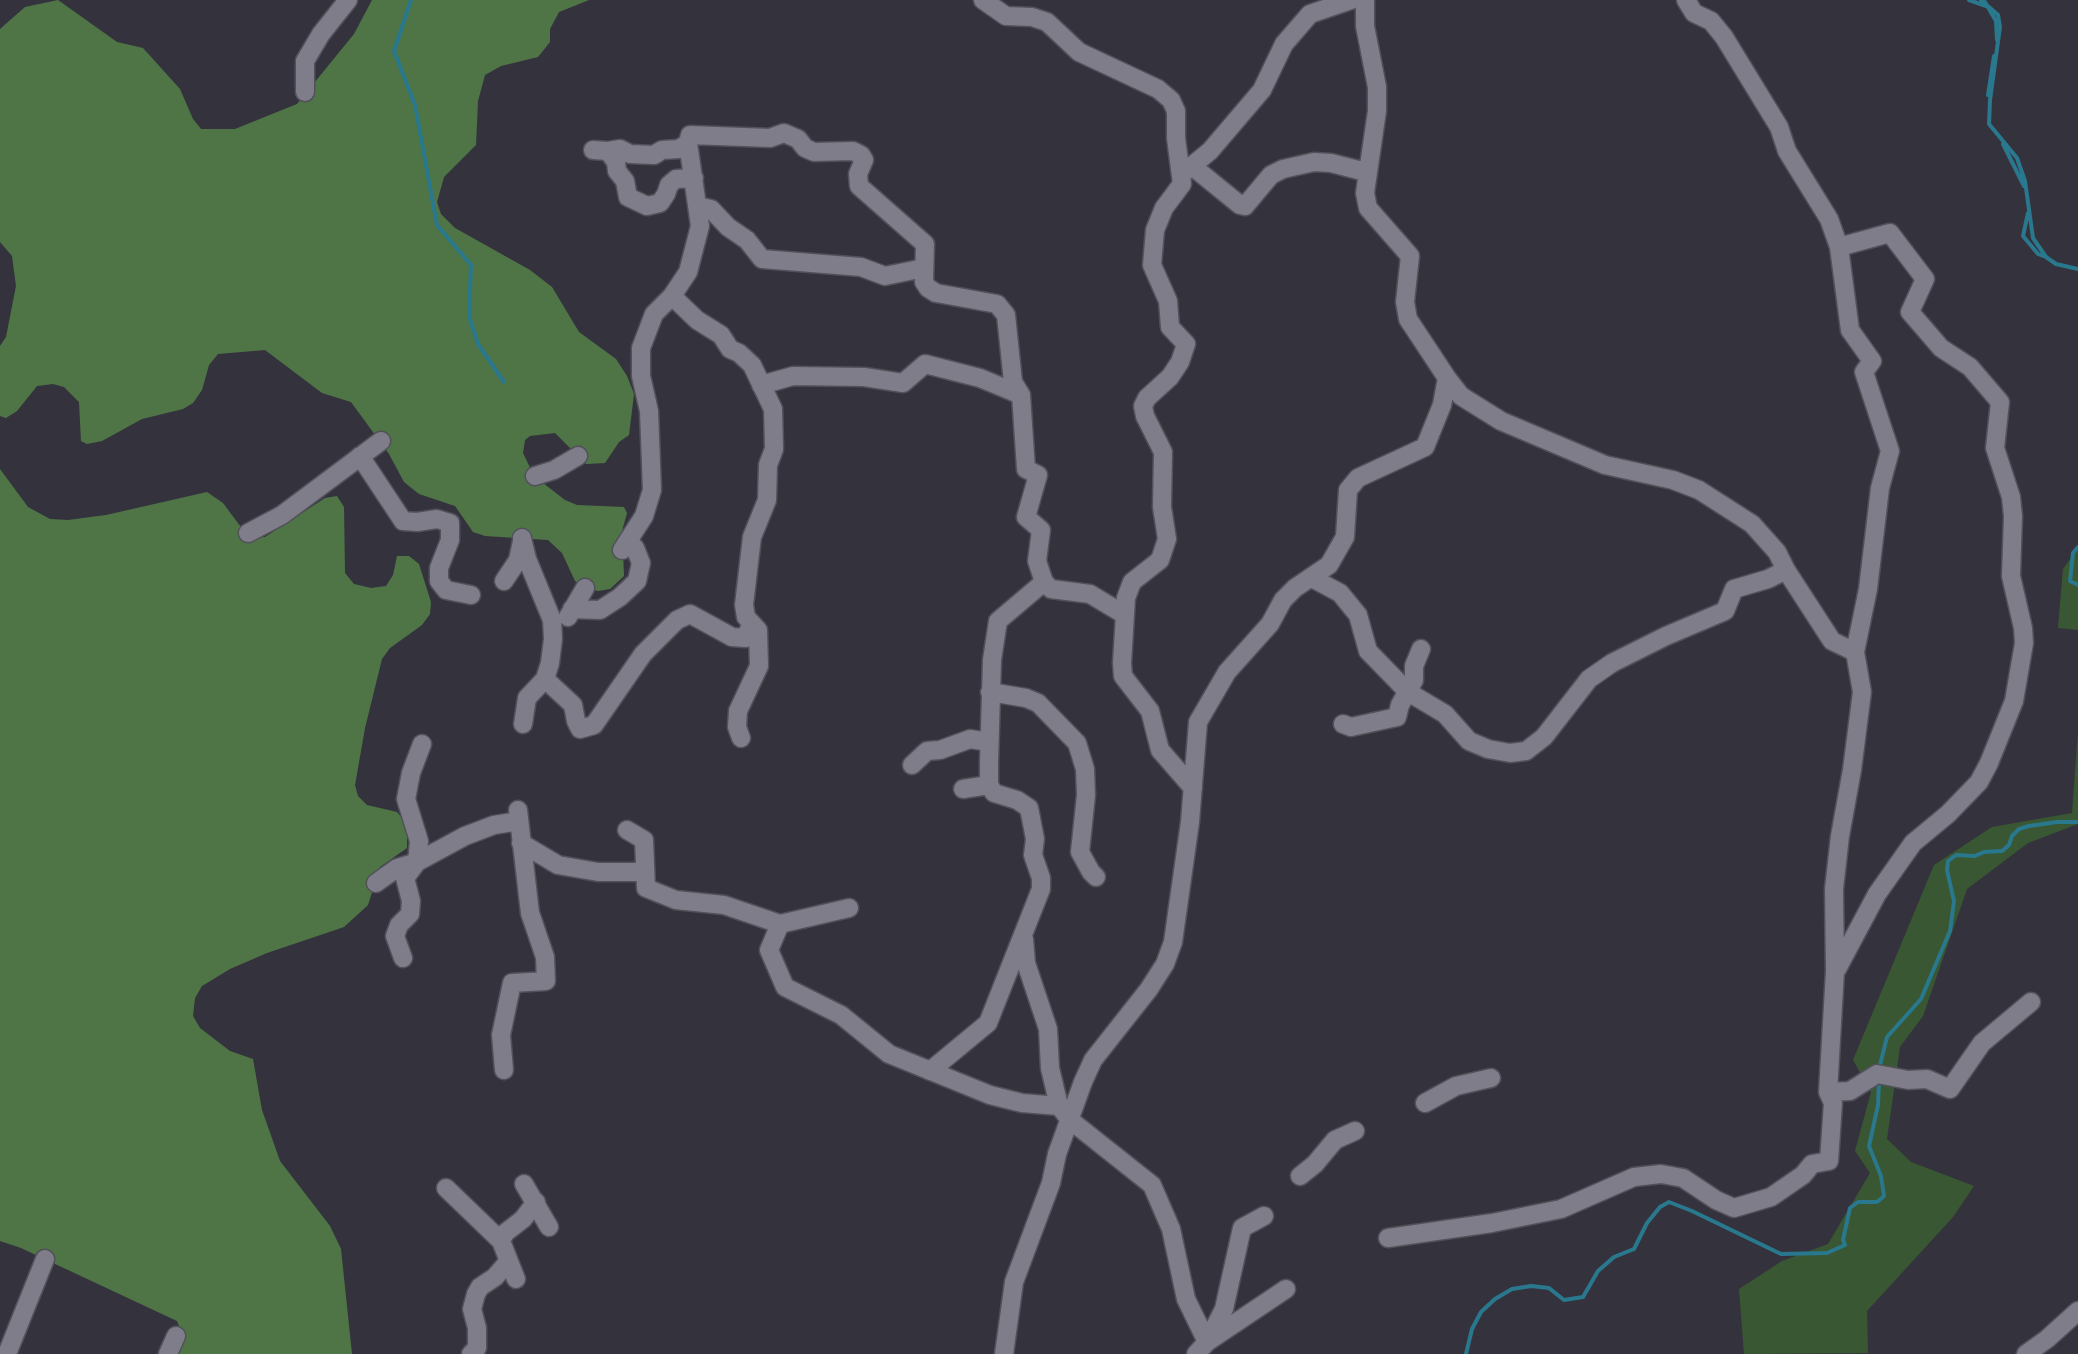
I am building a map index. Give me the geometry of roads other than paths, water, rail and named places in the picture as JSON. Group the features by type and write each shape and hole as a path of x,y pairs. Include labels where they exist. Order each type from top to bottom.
{"street":[{"path":"305,92 305,61 321,34 348,0"},
{"path":"983,0 1006,16 1039,18 1047,22 1079,52 1158,89 1171,100 1176,111 1176,138 1187,170 1240,205 1245,206 1271,175 1283,169 1314,162 1366,172"},
{"path":"1193,788 1160,750 1150,711 1123,676 1126,598 1132,582 1160,560 1166,547 1163,452 1143,406 1147,398 1170,377 1180,362 1186,344 1170,327 1168,301 1152,265 1155,230 1164,208 1182,184 1187,170 1210,151 1262,90 1284,44 1310,14 1351,0"},
{"path":"1365,0 1365,26 1377,87 1377,111 1366,172 1368,208 1410,256 1405,302 1408,319 1447,378 1461,396 1501,421 1605,465 1673,480 1699,490 1752,524 1777,552 1832,641 1855,652"},
{"path":"1388,1238 1492,1223 1561,1209 1634,1177 1661,1174 1683,1178 1734,1208 1771,1197 1803,1175 1812,1164 1829,1161 1833,1103 1828,1092 1835,971 1834,889 1862,692 1855,652 1868,589 1880,488 1890,451 1864,372 1872,361 1850,330 1839,247 1829,219 1787,151 1779,127 1724,37 1711,21 1694,13 1686,0"},
{"path":"572,609 600,610 637,581 641,563 635,548 626,545 644,516 652,490 639,406 641,348 654,314 672,296 688,272 700,226 688,143 690,135 770,138 784,133 798,139 805,148 814,152 853,151 861,155 864,160 858,174 859,186 925,244 924,282 936,293 997,304 1006,315 1013,382 1021,395 1026,469 1038,475 1026,517 1041,530 1037,561 1044,582 1051,589 1090,594 1125,615"},
{"path":"688,143 679,149 662,150 654,155 630,154 620,149 600,151 616,162 628,197 647,206 660,203 669,185 676,179 694,178"},
{"path":"697,206 711,209 728,227 747,240 762,259 861,267 885,276 924,268"},
{"path":"1835,971 1877,894 1913,843 1948,814 1979,782 2014,701 2024,643 2011,576 2011,497 1995,448 2000,402 1970,367 1941,348 1910,312 1925,279 1890,233 1839,247"},
{"path":"672,296 697,320 721,335 730,349 752,365 773,409 774,449 768,465 767,500 752,537 744,605 746,617 758,630 759,666 738,711 737,727 741,738"},
{"path":"761,385 793,376 864,377 903,383 925,364 980,378 1021,395"},
{"path":"1004,1354 1014,1282 1051,1183 1065,1113 1093,1060 1165,964 1173,942 1193,788 1196,734 1207,702 1227,672 1270,624 1283,600 1329,565 1345,537 1348,490 1358,478 1425,447 1442,405 1447,378"},
{"path":"248,533 282,515 381,441"},
{"path":"360,456 403,521 437,519 450,523 450,540 439,568 439,581 446,590 471,595"},
{"path":"535,476 554,470 578,456"},
{"path":"504,581 518,560 522,538 527,559 552,620 550,663 545,679 519,695 523,724"},
{"path":"1312,578 1340,593 1358,615 1368,651 1408,692 1445,714 1469,741 1510,753 1526,751 1544,737 1589,679 1640,649 1725,611 1734,589 1786,570"},
{"path":"930,1071 988,1023 1041,889 1041,878 1033,855 1035,839 1031,816 1026,805 994,793 989,785 989,742 992,660 998,621 1044,582"},
{"path":"552,628 567,618 585,588"},
{"path":"545,679 573,705 580,729 600,727 643,654 677,620 690,614 732,637 746,638 751,624"},
{"path":"1343,724 1351,727 1397,717 1414,680 1414,666 1421,649"},
{"path":"990,692 1038,703 1077,743 1085,769 1080,852 1096,877"},
{"path":"912,765 927,751 940,750 970,739 989,742"},
{"path":"403,958 395,936 399,925 410,914 411,901 405,878 417,862 419,841 406,799 411,773 422,744"},
{"path":"963,789 989,785"},
{"path":"376,883 397,868 417,862 465,836 518,816 530,913 560,989"},
{"path":"627,830 644,840 646,888 676,900 724,905 780,924 849,908"},
{"path":"521,843 558,865 598,872 645,872"},
{"path":"780,924 769,950 785,987 841,1015 889,1054 990,1095 1065,1113 1152,1185 1171,1229 1186,1299 1202,1348"},
{"path":"1023,933 1026,963 1048,1029 1050,1068 1065,1113"},
{"path":"504,1070 501,1035 506,985 546,981 545,957"},
{"path":"1828,1092 1850,1091 1877,1074 1908,1080 1927,1079 1950,1089 1982,1043 2031,1002"},
{"path":"1425,1103 1456,1086 1491,1078"},
{"path":"1300,1176 1335,1140 1355,1131"},
{"path":"524,1184 549,1227"},
{"path":"446,1188 501,1241 512,1271 495,1277 480,1287 476,1294 472,1309 477,1328 477,1348 471,1354"},
{"path":"501,1241 536,1202"},
{"path":"1202,1348 1224,1309 1242,1228 1264,1216"},
{"path":"7,1354 45,1259"},
{"path":"1202,1348 1286,1289"},
{"path":"2026,1354 2078,1311"},
{"path":"168,1354 176,1336"}],"waterway":[{"path":"411,0 394,51 415,105 437,225 471,265 469,316 478,344 504,382"},
{"path":"1969,0 1989,7 1998,15 2000,27 1989,124 2017,158 2025,181 2033,238 2046,257 2056,264 2078,269"},
{"path":"1981,0 1996,21 1997,40"},
{"path":"1988,95 1994,56"},
{"path":"2003,144 2024,186"},
{"path":"2028,213 2023,236 2038,254 2046,257"},
{"path":"2078,547 2073,553 2070,581 2078,585"},
{"path":"1879,1069 1887,1037 1921,999 1950,931 1954,901 1948,861 1956,855 1975,856 2002,851 2019,829 2057,822 2078,822"},
{"path":"1466,1354 1472,1329 1481,1312 1495,1299 1512,1289 1531,1286 1549,1288 1564,1300 1583,1297 1598,1271 1614,1257 1634,1249 1647,1223 1660,1207 1669,1202 1781,1254 1827,1253 1845,1245 1843,1240 1850,1208 1858,1202 1877,1202 1884,1196 1881,1176 1869,1146 1878,1105 1879,1081"}]}
